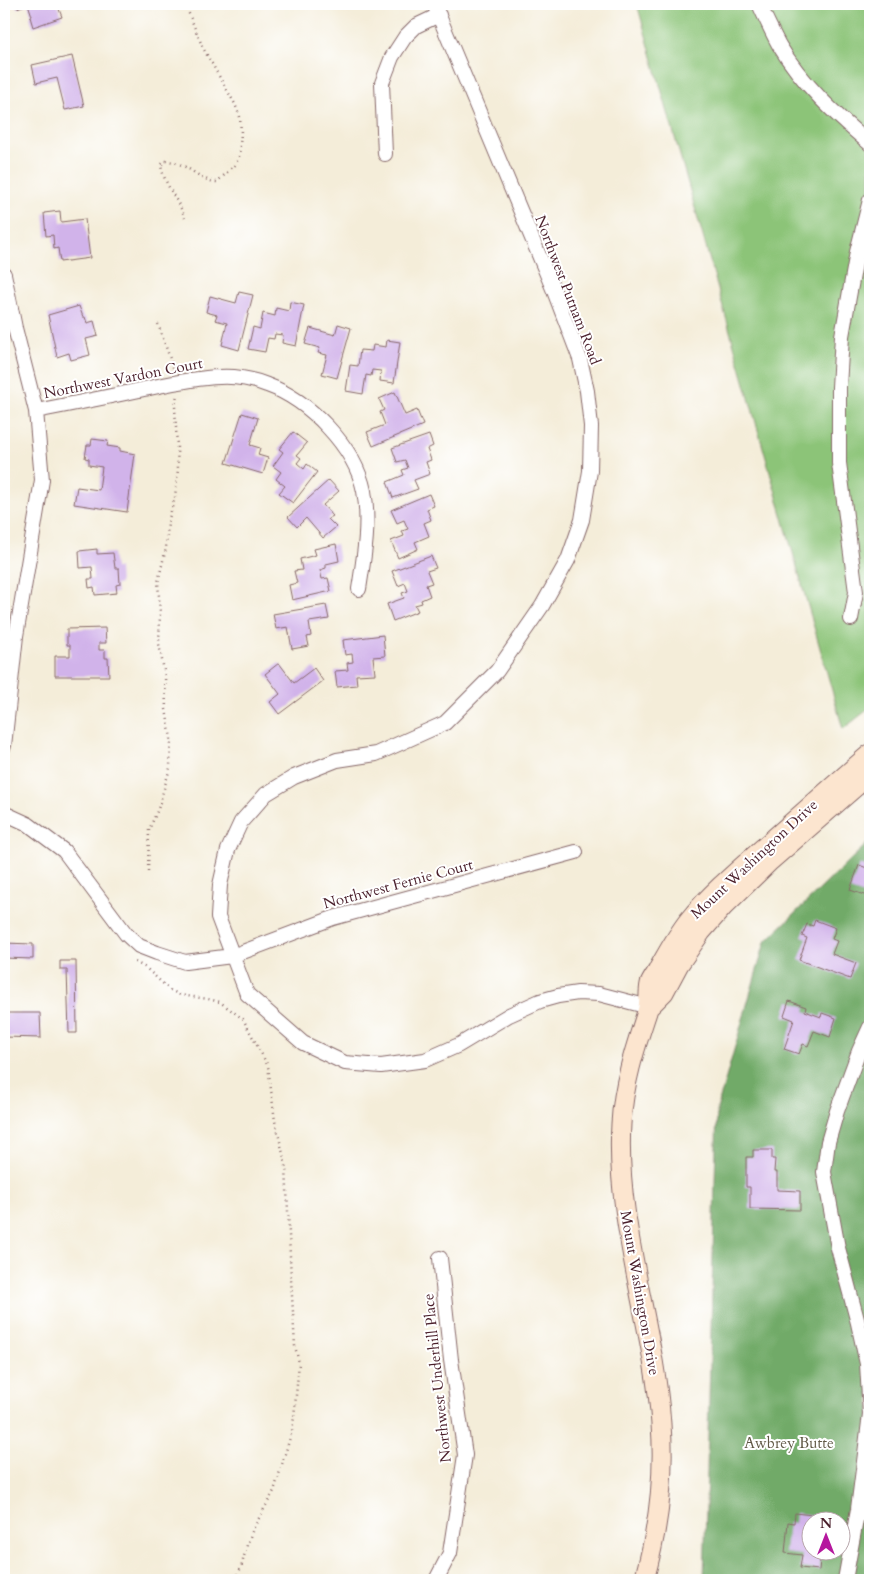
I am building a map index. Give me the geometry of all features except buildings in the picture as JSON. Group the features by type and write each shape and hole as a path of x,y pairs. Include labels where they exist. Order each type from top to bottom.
{"main road":[{"name":"Mount Washington Drive","path":"644,1580 651,1556 657,1519 662,1424 653,1358 622,1183 620,1124 632,1057 649,1007 650,984 689,920 717,889 870,754"},
{"name":"Mount Washington Drive","path":"649,1007 664,992 701,932 723,908 770,861 870,774"}],"street":[{"path":"758,4 780,46 807,85 844,122 870,144"},
{"path":"385,154 382,83 392,57 405,37 437,9"},
{"name":"Northwest Putnam Road","path":"437,9 554,291 580,360 587,391 591,426 590,471 582,520 568,560 542,606 497,671 445,723 376,754 337,760 294,776 266,794 241,822 228,850 220,885 218,918 247,994 303,1043 345,1064 381,1066 425,1060 459,1045 509,1015 540,1001 558,996 578,993 599,994 649,1007"},
{"path":"851,619 856,592 838,463 838,387 842,336 856,252 870,200"},
{"path":"4,274 15,328 36,411 42,487 16,636 4,746"},
{"name":"Northwest Vardon Court","path":"36,411 178,382 219,377 242,378 268,385 299,402 334,433 350,454 359,475 364,491 366,536 359,589"},
{"name":"Northwest Fernie Court","path":"4,813 28,824 64,851 126,934 139,946 185,962 232,956 333,918 576,852"},
{"path":"845,1580 858,1510 870,1414 867,1364 838,1248 824,1172 828,1142 837,1111 870,1027"},
{"name":"Northwest Underhill Place","path":"436,1580 450,1552 464,1455 440,1258"}],"path":[{"path":"185,4 203,48 235,104 240,117 241,133 239,157 235,166 217,182 210,182 182,164 173,161 165,161 161,165 163,176 181,207 185,218"},
{"path":"158,324 175,376"},
{"path":"148,872 149,830 158,809 170,768 171,738 159,644 160,612 158,582 165,554 168,522 175,497 178,469 175,406 177,390"},
{"path":"135,962 146,968 170,990 180,995 220,1002 243,1019 268,1066 275,1121 286,1166 295,1346 299,1363 294,1417 292,1432 274,1491 253,1529 241,1568 234,1580"}],"green space":[{"path":"637,4 870,4 870,708 843,729"},
{"name":"Awbrey Butte","path":"870,841 870,1580 704,1580 717,1109 765,942"}]}
